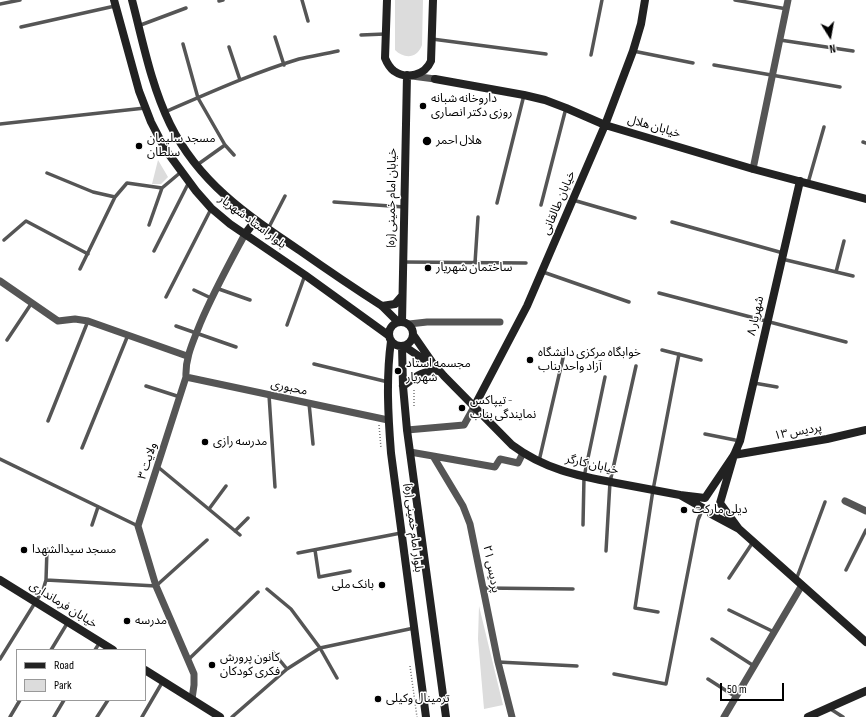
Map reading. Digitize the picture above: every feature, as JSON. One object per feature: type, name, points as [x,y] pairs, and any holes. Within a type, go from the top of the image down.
[{"type":"main road","name":"بلوار استاد شهریار","points":[[132,0],[155,87],[173,130],[196,165],[231,202],[255,221],[382,306],[403,323]]},
{"type":"main road","points":[[386,0],[385,58],[388,65],[402,75],[419,74],[429,66],[431,61],[433,0]]},
{"type":"main road","name":"خیابان طالقانی","points":[[474,406],[527,306],[605,126],[633,51],[641,24],[645,0]]},
{"type":"main road","name":"بلوار استاد شهریار","points":[[115,3],[145,108],[165,149],[189,182],[211,208],[390,338]]},
{"type":"main road","name":"خیابان امام خمینی (ره)","points":[[403,323],[402,296],[404,207],[409,75]]},
{"type":"main road","name":"خیابان هلال","points":[[435,79],[545,100],[605,126],[753,169],[866,199]]},
{"type":"main road","name":"شهریار ۸","points":[[720,503],[734,455],[740,441],[782,256],[804,182]]},
{"type":"main road","points":[[246,234],[255,221]]},
{"type":"main road","points":[[382,306],[395,304],[402,296]]},
{"type":"main road","points":[[403,323],[413,330],[414,336],[440,371],[403,346],[395,345],[390,338],[389,330],[393,325],[403,323]]},
{"type":"main road","points":[[403,346],[411,341],[414,336]]},
{"type":"main road","name":"بلوار امام خمینی (ره)","points":[[390,338],[388,359],[388,420],[426,717]]},
{"type":"main road","name":"بلوار امام خمینی (ره)","points":[[403,346],[403,386],[407,430],[446,717]]},
{"type":"main road","points":[[403,386],[420,374],[431,371],[440,371]]},
{"type":"main road","name":"خیابان کارگر","points":[[440,371],[512,445],[539,462],[561,471],[584,477],[680,495],[706,498]]},
{"type":"main road","name":"پردیس ۱۳","points":[[734,455],[826,439],[866,430]]},
{"type":"main road","name":"شهریار ۸","points":[[706,498],[734,455]]},
{"type":"main road","name":"خیابان کارگر","points":[[680,495],[703,508]]},
{"type":"main road","points":[[740,529],[706,512],[702,503],[706,498],[711,496],[719,500],[740,529],[866,642]]},
{"type":"main road","points":[[712,514],[718,511],[720,503]]},
{"type":"main road","name":"خیابان فرمانداری","points":[[1,583],[111,649]]},
{"type":"main road","points":[[146,671],[192,699],[210,714],[220,717]]},
{"type":"main road","points":[[808,717],[866,691]]},
{"type":"street","points":[[753,169],[788,0]]},
{"type":"street","points":[[429,66],[435,79]]},
{"type":"street","points":[[409,75],[435,79]]},
{"type":"street","name":"ولایت ۳","points":[[138,526],[186,377],[185,367],[187,356],[211,298],[246,234]]},
{"type":"street","points":[[0,280],[31,304],[58,321],[75,319],[88,321],[187,356]]},
{"type":"street","points":[[403,323],[500,322]]},
{"type":"street","name":"محبوری","points":[[186,377],[388,420]]},
{"type":"street","points":[[407,430],[464,425],[474,406]]},
{"type":"street","points":[[410,452],[495,467],[500,459],[518,463],[523,453]]},
{"type":"street","name":"پردیس ۲۱","points":[[433,456],[462,506],[470,524],[498,662],[512,717]]},
{"type":"street","points":[[845,501],[866,511]]},
{"type":"street","points":[[138,526],[156,586],[188,660],[194,680],[192,699]]},
{"type":"street","points":[[724,717],[774,632],[799,582]]},
{"type":"lane","points":[[0,4],[20,0]]},
{"type":"lane","points":[[302,0],[308,21]]},
{"type":"lane","points":[[591,55],[602,0]]},
{"type":"lane","points":[[735,0],[786,9]]},
{"type":"lane","points":[[21,27],[115,3]]},
{"type":"lane","points":[[138,26],[186,8]]},
{"type":"lane","points":[[361,35],[385,34]]},
{"type":"lane","points":[[275,37],[284,65]]},
{"type":"lane","points":[[432,39],[546,54]]},
{"type":"lane","points":[[780,40],[853,51]]},
{"type":"lane","points":[[184,44],[198,98],[225,145],[234,155]]},
{"type":"lane","points":[[229,48],[240,80]]},
{"type":"lane","points":[[165,112],[240,80],[299,59],[338,51]]},
{"type":"lane","points":[[633,51],[693,63]]},
{"type":"lane","points":[[714,65],[840,87]]},
{"type":"lane","points":[[497,203],[524,95]]},
{"type":"lane","points":[[0,124],[145,108]]},
{"type":"lane","points":[[541,205],[566,108]]},
{"type":"lane","points":[[804,182],[824,127]]},
{"type":"lane","points":[[196,165],[225,145]]},
{"type":"lane","points":[[149,225],[162,188],[181,172]]},
{"type":"lane","points":[[47,174],[93,192],[115,196]]},
{"type":"lane","points":[[154,251],[189,182]]},
{"type":"lane","points":[[80,269],[115,196],[127,183],[162,188]]},
{"type":"lane","points":[[268,230],[285,196]]},
{"type":"lane","points":[[573,200],[635,218]]},
{"type":"lane","points":[[334,202],[404,207]]},
{"type":"lane","points":[[166,297],[211,208]]},
{"type":"lane","points":[[475,263],[478,217]]},
{"type":"lane","points":[[4,240],[26,221],[88,254]]},
{"type":"lane","points":[[672,222],[853,276]]},
{"type":"lane","points":[[836,272],[844,241]]},
{"type":"lane","points":[[403,262],[526,264]]},
{"type":"lane","points":[[542,271],[629,302]]},
{"type":"lane","points":[[287,325],[305,275]]},
{"type":"lane","points":[[216,288],[250,300]]},
{"type":"lane","points":[[194,290],[211,298]]},
{"type":"lane","points":[[659,293],[846,342]]},
{"type":"lane","points":[[7,340],[31,304]]},
{"type":"lane","points":[[48,421],[88,321]]},
{"type":"lane","points":[[176,326],[236,348]]},
{"type":"lane","points":[[82,448],[128,335]]},
{"type":"lane","points":[[662,350],[700,360]]},
{"type":"lane","points":[[658,612],[634,608],[653,490],[679,354]]},
{"type":"lane","points":[[539,462],[563,358]]},
{"type":"lane","points":[[314,364],[388,382]]},
{"type":"lane","points":[[606,551],[610,482],[636,366]]},
{"type":"lane","points":[[583,525],[584,477],[605,377]]},
{"type":"lane","points":[[753,383],[776,387]]},
{"type":"lane","points":[[146,386],[180,397]]},
{"type":"lane","points":[[269,395],[275,487]]},
{"type":"lane","points":[[309,403],[313,444]]},
{"type":"lane","points":[[705,434],[740,441]]},
{"type":"lane","points":[[0,459],[138,526]]},
{"type":"lane","points":[[158,467],[240,535]]},
{"type":"lane","points":[[209,509],[226,486]]},
{"type":"lane","points":[[799,582],[825,502]]},
{"type":"lane","points":[[92,525],[98,507]]},
{"type":"lane","points":[[614,674],[666,684],[698,520],[703,508]]},
{"type":"lane","points":[[235,531],[248,518]]},
{"type":"lane","points":[[846,570],[866,530]]},
{"type":"lane","points":[[298,553],[402,533]]},
{"type":"lane","points":[[46,580],[156,586],[207,540]]},
{"type":"lane","points":[[729,578],[753,541]]},
{"type":"lane","points":[[0,659],[44,590],[46,580],[47,549]]},
{"type":"lane","points":[[315,550],[319,577],[350,571]]},
{"type":"lane","points":[[483,588],[572,589]]},
{"type":"lane","points":[[267,589],[291,610],[320,648],[337,678]]},
{"type":"lane","points":[[188,660],[258,592]]},
{"type":"lane","points":[[729,610],[774,632]]},
{"type":"lane","points":[[52,649],[68,622]]},
{"type":"lane","points":[[232,717],[287,669],[320,648],[414,628]]},
{"type":"lane","points":[[712,639],[754,666]]},
{"type":"lane","points":[[96,649],[100,642]]},
{"type":"lane","points":[[273,652],[287,669]]},
{"type":"lane","points":[[498,662],[577,666]]},
{"type":"lane","points":[[708,679],[736,697]]},
{"type":"lane","points":[[142,717],[163,681]]},
{"type":"lane","points":[[10,717],[19,701]]},
{"type":"lane","points":[[54,717],[63,701]]},
{"type":"lane","points":[[97,717],[107,701]]},
{"type":"lane","points":[[829,708],[843,717]]},
{"type":"green space","points":[[395,0],[423,0],[422,45],[420,50],[414,55],[402,55],[395,50]]},
{"type":"green space","points":[[158,160],[168,177],[161,184],[152,184]]},
{"type":"green space","points":[[479,606],[503,705],[484,709],[478,639]]},
{"type":"place","name":"داروخانه شبانه روزی دکتر انصاری","points":[[423,106]]},
{"type":"place","name":"هلال احمر","points":[[427,141]]},
{"type":"place","name":"مسجد سلیمان سلطان","points":[[139,146]]},
{"type":"place","name":"ساختمان شهریار","points":[[428,268]]},
{"type":"place","name":"خوابگاه مرکزی دانشگاه آزاد واحد بناب","points":[[530,360]]},
{"type":"place","name":"مجسمه استاد شهریار","points":[[398,371]]},
{"type":"place","name":"تیپاکس - نمایندگی بناب","points":[[462,408]]},
{"type":"place","name":"مدرسه رازی","points":[[205,442]]},
{"type":"place","name":"دیلی مارکت","points":[[684,510]]},
{"type":"place","name":"مسجد سیدالشهدا","points":[[24,550]]},
{"type":"place","name":"بانک ملی","points":[[382,585]]},
{"type":"place","name":"مدرسه","points":[[127,621]]},
{"type":"place","name":"کانون پرورش فکری کودکان","points":[[212,665]]},
{"type":"place","name":"ترمینال وکیلی","points":[[378,699]]}]
